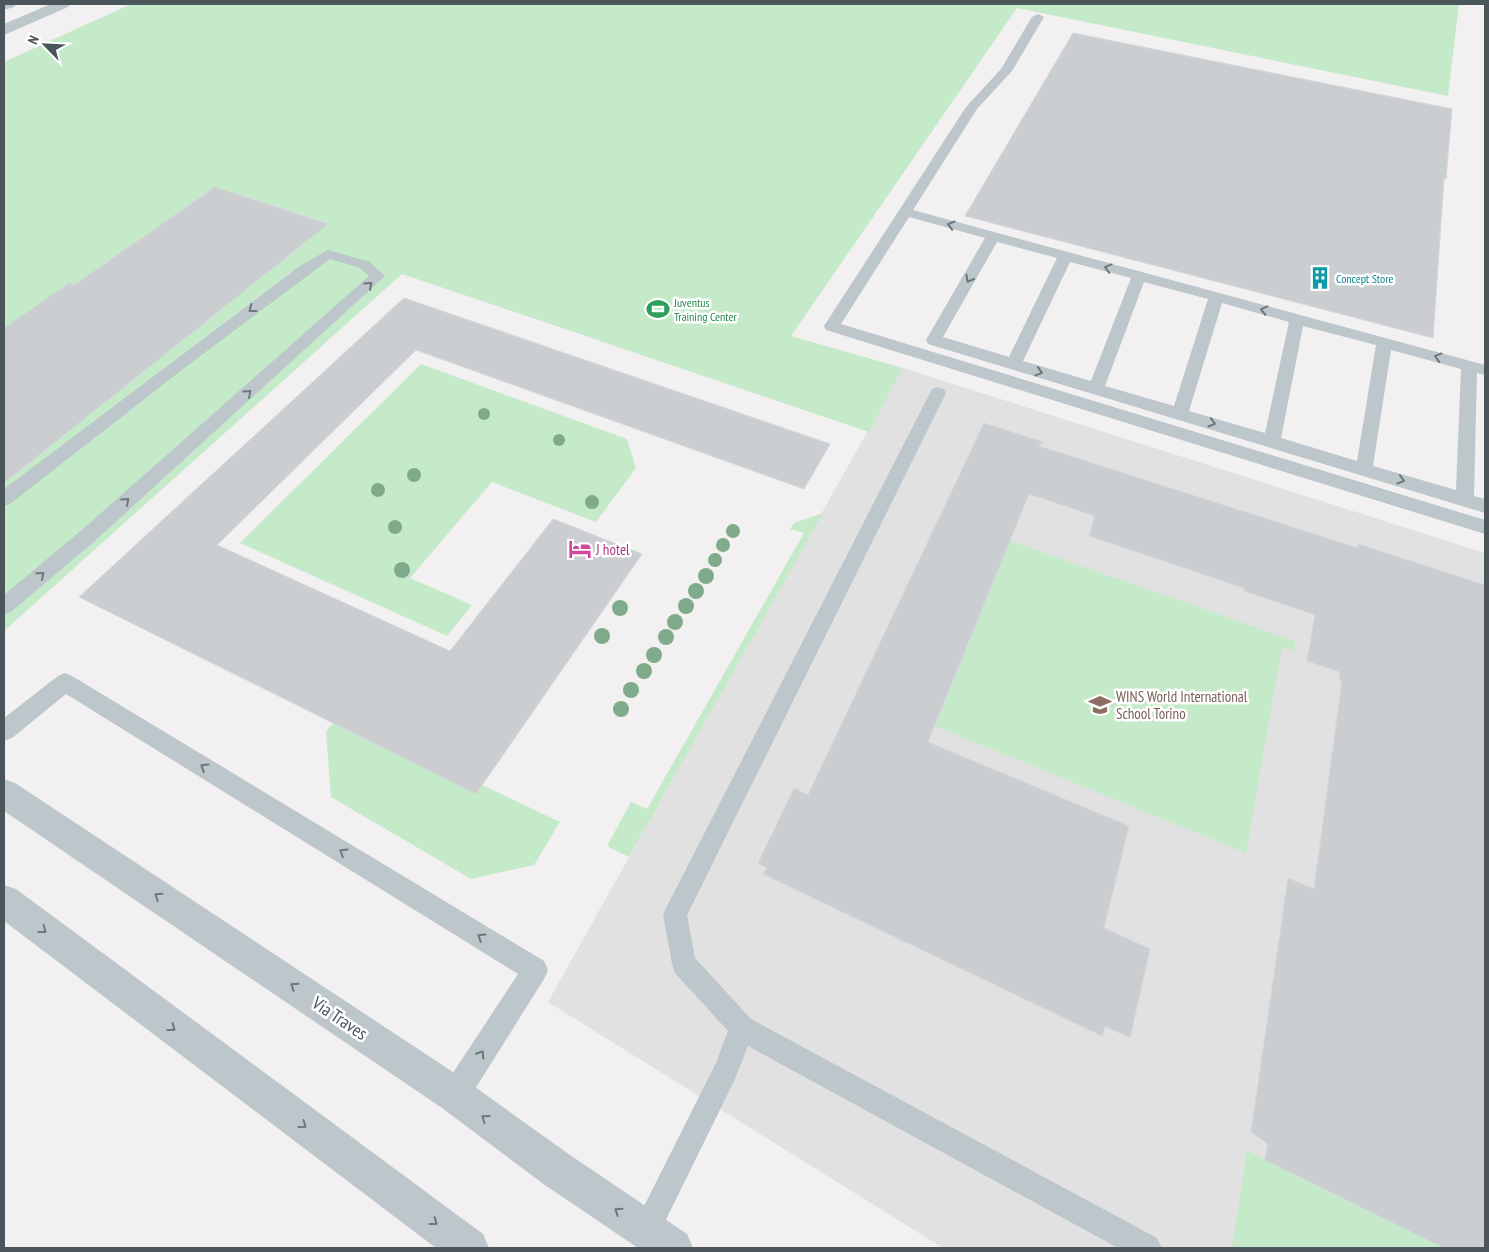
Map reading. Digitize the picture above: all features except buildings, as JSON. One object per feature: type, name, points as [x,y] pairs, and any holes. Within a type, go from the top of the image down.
[{"type":"street","points":[[4,6],[9,4]]},
{"type":"street","points":[[4,30],[63,4]]},
{"type":"street","name":"Via Traves","points":[[4,793],[455,1095],[556,1169],[659,1239]]},
{"type":"street","points":[[4,901],[469,1248]]},
{"type":"lane","points":[[1038,17],[1006,71],[972,107],[832,326],[1485,527]]},
{"type":"lane","points":[[905,212],[1477,367],[1465,499]]},
{"type":"lane","points":[[993,237],[934,340],[1485,506]]},
{"type":"lane","points":[[4,499],[305,268],[328,254],[365,265],[378,276],[90,534],[4,606]]},
{"type":"lane","points":[[1014,364],[1065,256]]},
{"type":"lane","points":[[1096,389],[1139,276]]},
{"type":"lane","points":[[1180,414],[1216,297]]},
{"type":"lane","points":[[1272,441],[1297,319]]},
{"type":"lane","points":[[1364,469],[1384,342]]},
{"type":"lane","points":[[938,393],[675,914],[684,964],[742,1028],[1147,1248]]},
{"type":"lane","points":[[4,731],[65,682],[534,970],[455,1095]]},
{"type":"lane","points":[[659,1239],[742,1028]]},
{"type":"shaded area","name":"WINS World International School Torino","points":[[903,368],[1485,553],[1485,1248],[943,1248],[548,1002]]},
{"type":"green space","points":[[131,4],[1459,4],[1448,96],[1017,8],[791,336],[903,368],[869,432],[402,274],[4,631],[4,62]]},
{"type":"green space","points":[[421,364],[627,439],[636,468],[596,522],[492,482],[410,578],[472,605],[447,636],[240,543]]},
{"type":"green space","points":[[823,513],[629,857],[607,846],[631,802],[647,809],[804,533],[790,529],[794,523]]},
{"type":"green space","points":[[1010,541],[1295,641],[1294,651],[1282,647],[1246,853],[935,726]]},
{"type":"green space","points":[[333,723],[476,794],[482,785],[560,822],[534,865],[471,879],[331,797],[326,732]]},
{"type":"green space","points":[[1247,1150],[1265,1160],[1444,1248],[1232,1248]]},
{"type":"place","name":"Concept Store","points":[[1320,278]]},
{"type":"place","name":"Juventus Training Center","points":[[658,309]]},
{"type":"place","name":"J hotel","points":[[580,549]]},
{"type":"place","name":"WINS World International School Torino","points":[[1100,705]]}]
